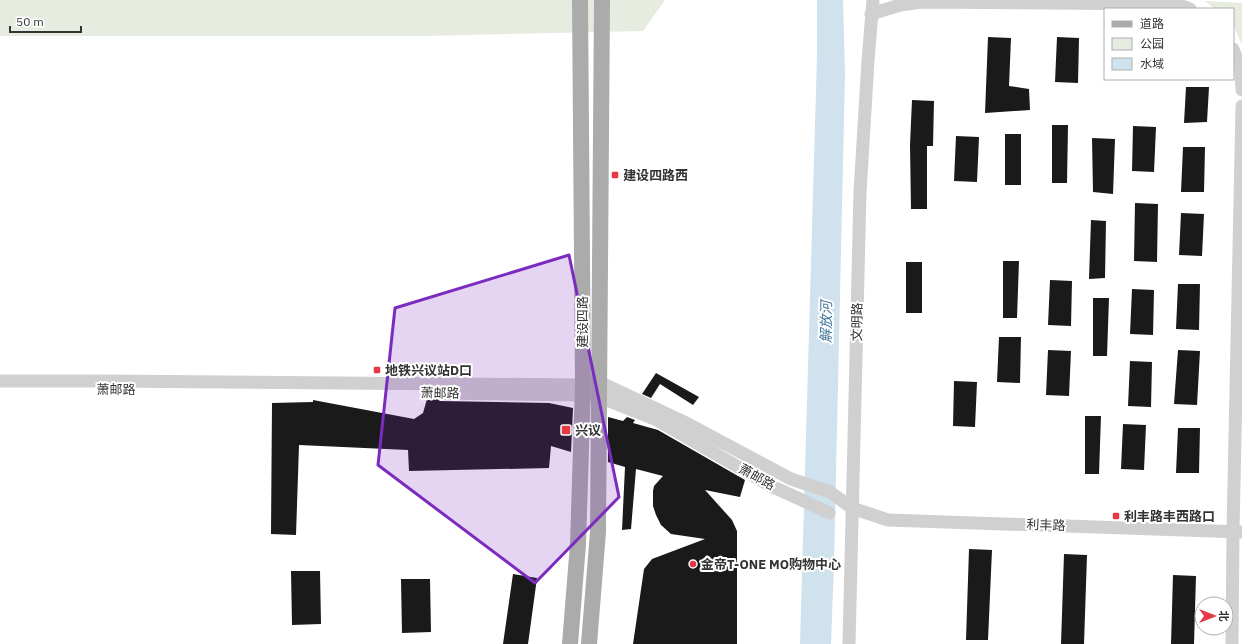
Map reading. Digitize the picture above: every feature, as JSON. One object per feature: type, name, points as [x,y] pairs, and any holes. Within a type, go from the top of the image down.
[{"type":"main road","name":"建设四路","points":[[570,644],[578,544],[583,390],[580,0]]},
{"type":"main road","name":"建设四路","points":[[589,644],[598,532],[602,0]]},
{"type":"street","name":"文明路","points":[[849,644],[860,192],[873,0]]},
{"type":"street","points":[[871,14],[900,5],[922,2],[1177,4],[1187,8]]},
{"type":"street","points":[[1234,52],[1241,70],[1242,90]]},
{"type":"street","points":[[1232,644],[1237,532],[1242,106]]},
{"type":"street","name":"萧邮路","points":[[0,381],[375,383],[583,390]]},
{"type":"street","name":"萧邮路","points":[[0,389],[583,390]]},
{"type":"street","points":[[583,390],[599,390],[688,424],[791,480],[830,492],[852,508]]},
{"type":"street","name":"萧邮路","points":[[599,390],[657,420],[771,486],[829,513],[852,508]]},
{"type":"street","name":"利丰路","points":[[852,508],[888,520],[1237,532]]},
{"type":"highlighted area","points":[[569,255],[619,497],[535,583],[378,465],[395,308]]},
{"type":"green space","points":[[0,0],[665,0],[643,31],[426,36],[0,36]]},
{"type":"green space","points":[[1205,1],[1242,3],[1242,45],[1234,26],[1234,8],[1214,8]]},
{"type":"water","name":"解放河","points":[[817,0],[843,0],[845,74],[834,563],[831,644],[800,644],[817,55]]},
{"type":"building","points":[[988,37],[1011,38],[1009,86],[1029,89],[1030,110],[985,113]]},
{"type":"building","points":[[1057,37],[1079,38],[1078,83],[1055,82]]},
{"type":"building","points":[[1186,87],[1209,87],[1207,122],[1184,123]]},
{"type":"building","points":[[912,100],[934,101],[933,146],[927,146],[927,209],[911,209],[910,145]]},
{"type":"building","points":[[1052,125],[1068,125],[1067,183],[1052,183]]},
{"type":"building","points":[[1133,126],[1156,127],[1154,172],[1132,171]]},
{"type":"building","points":[[1005,134],[1021,134],[1021,185],[1005,185]]},
{"type":"building","points":[[956,136],[979,137],[977,182],[954,181]]},
{"type":"building","points":[[1092,138],[1115,139],[1113,194],[1093,192]]},
{"type":"building","points":[[1183,147],[1205,147],[1204,192],[1181,192]]},
{"type":"building","points":[[1135,203],[1158,204],[1157,262],[1134,261]]},
{"type":"building","points":[[1181,213],[1204,214],[1202,256],[1179,255]]},
{"type":"building","points":[[1091,220],[1106,221],[1105,278],[1089,279]]},
{"type":"building","points":[[1003,261],[1019,261],[1017,318],[1003,318]]},
{"type":"building","points":[[906,262],[922,262],[922,313],[906,313]]},
{"type":"building","points":[[1050,280],[1072,281],[1071,326],[1048,325]]},
{"type":"building","points":[[1178,284],[1200,284],[1199,330],[1176,329]]},
{"type":"building","points":[[1132,289],[1154,290],[1153,335],[1130,334]]},
{"type":"building","points":[[1093,298],[1109,298],[1107,356],[1093,356]]},
{"type":"building","points":[[999,337],[1021,337],[1020,383],[997,382]]},
{"type":"building","points":[[1048,350],[1071,351],[1069,396],[1046,395]]},
{"type":"building","points":[[1178,350],[1200,351],[1197,405],[1174,404]]},
{"type":"building","points":[[1130,361],[1152,362],[1151,407],[1128,406]]},
{"type":"building","points":[[656,373],[699,397],[693,405],[660,384],[651,398],[642,394]]},
{"type":"building","points":[[954,381],[977,382],[975,427],[953,426]]},
{"type":"building","points":[[429,392],[432,392],[433,397],[440,401],[549,403],[573,408],[571,452],[551,446],[549,468],[409,471],[408,450],[299,445],[296,535],[271,534],[272,403],[313,402],[313,400],[414,419],[423,413]]},
{"type":"building","points":[[1085,416],[1101,416],[1099,474],[1085,474]]},
{"type":"building","name":"金帝T-ONE MO购物中心","points":[[608,417],[623,421],[627,417],[635,420],[633,423],[658,430],[745,480],[740,497],[705,490],[732,520],[737,531],[737,644],[633,644],[644,569],[652,559],[705,539],[671,534],[661,525],[653,506],[653,491],[654,486],[663,476],[636,469],[631,529],[622,530],[625,467],[608,462]]},
{"type":"building","points":[[1123,424],[1146,425],[1144,470],[1121,469]]},
{"type":"building","points":[[1178,428],[1200,428],[1199,473],[1176,473]]},
{"type":"building","points":[[969,549],[992,550],[988,640],[966,640]]},
{"type":"building","points":[[1064,554],[1087,555],[1084,644],[1061,644]]},
{"type":"building","points":[[291,571],[320,571],[321,624],[292,625]]},
{"type":"building","points":[[513,574],[537,578],[528,644],[503,644]]},
{"type":"building","points":[[1173,575],[1196,576],[1195,596],[1194,596],[1194,644],[1171,644]]},
{"type":"building","points":[[401,579],[430,579],[431,632],[402,633]]},
{"type":"place","name":"建设四路西","points":[[615,175]]},
{"type":"place","name":"地铁兴议站D口","points":[[377,370]]},
{"type":"place","name":"兴议","points":[[566,430]]},
{"type":"place","name":"利丰路丰西路口","points":[[1116,516]]},
{"type":"place","name":"金帝T-ONE MO购物中心","points":[[693,564]]}]
